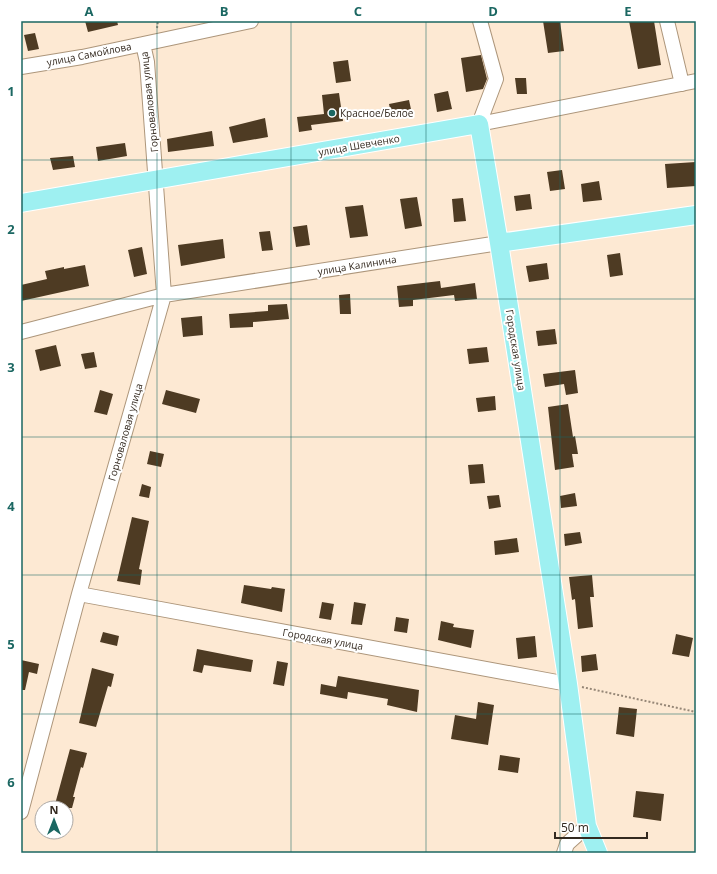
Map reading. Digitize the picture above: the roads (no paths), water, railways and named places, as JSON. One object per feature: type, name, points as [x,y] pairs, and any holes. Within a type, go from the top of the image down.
[{"type":"main road","name":"улица Шевченко","points":[[21,203],[156,181],[479,124]]},
{"type":"main road","name":"Городская улица","points":[[479,124],[500,244],[568,684],[587,826],[598,853]]},
{"type":"main road","name":"улица Калинина","points":[[500,244],[696,215]]},
{"type":"street","name":"улица Самойлова","points":[[21,67],[143,44],[251,21]]},
{"type":"street","points":[[479,124],[496,79],[480,21]]},
{"type":"street","points":[[667,21],[682,84]]},
{"type":"street","name":"Горноваловая улица","points":[[21,812],[79,594],[164,295],[147,62],[143,44]]},
{"type":"street","name":"улица Шевченко","points":[[479,124],[696,81]]},
{"type":"street","name":"улица Калинина","points":[[21,332],[164,295],[500,244]]},
{"type":"street","name":"Городская улица","points":[[79,594],[568,684]]},
{"type":"street","points":[[564,853],[567,844],[587,826]]},
{"type":"place","name":"Красное/Белое","points":[[332,113]]}]
